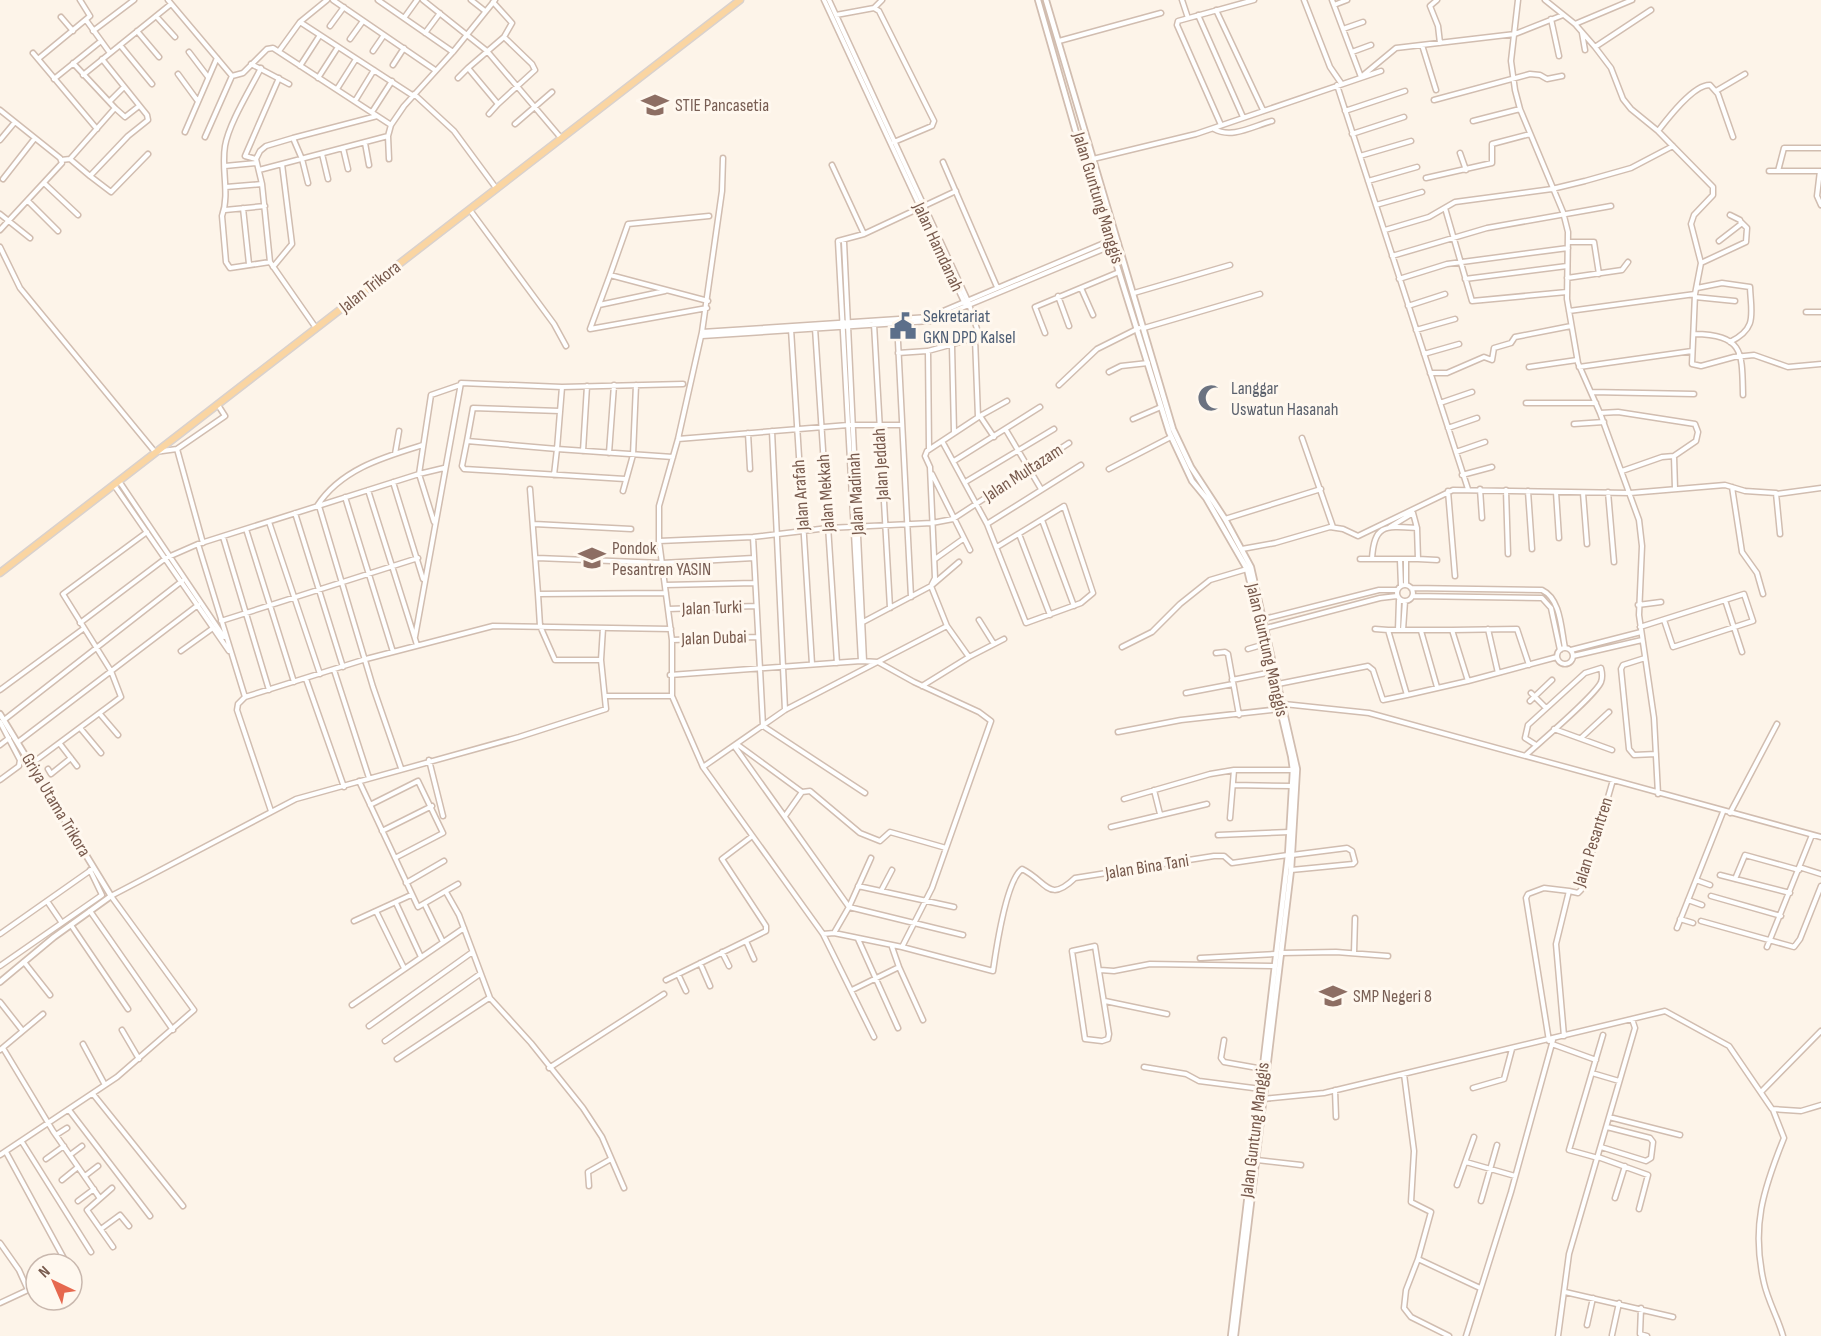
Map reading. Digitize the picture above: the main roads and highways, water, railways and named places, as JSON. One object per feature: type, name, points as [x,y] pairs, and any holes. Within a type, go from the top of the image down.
[{"type":"main road","name":"Jalan Trikora","points":[[0,573],[740,0]]},
{"type":"place","name":"STIE Pancasetia","points":[[655,105]]},
{"type":"place","name":"Sekretariat GKN DPD Kalsel","points":[[903,326]]},
{"type":"place","name":"Langgar Uswatun Hasanah","points":[[1211,398]]},
{"type":"place","name":"Pondok Pesantren YASIN","points":[[592,558]]},
{"type":"place","name":"SMP Negeri 8","points":[[1333,996]]}]
